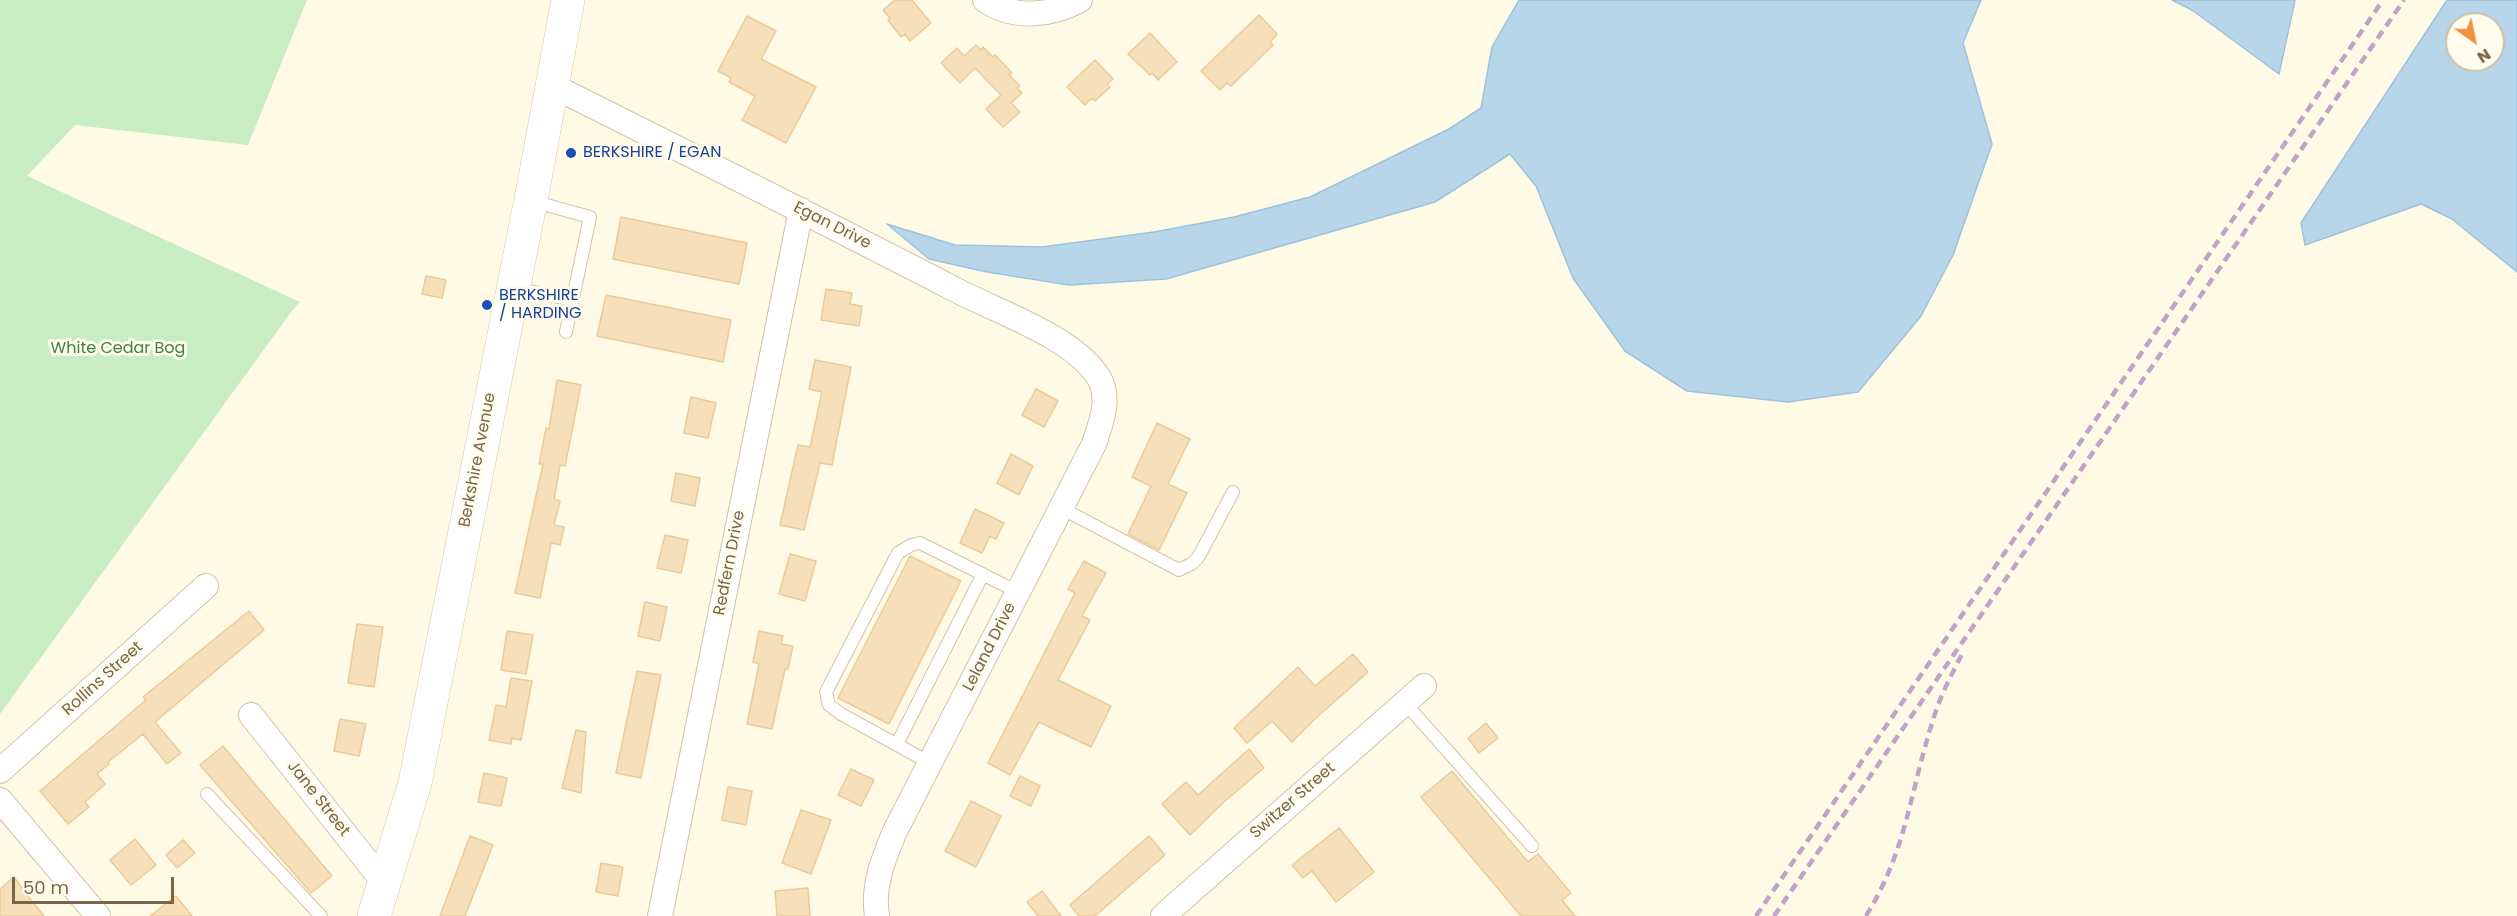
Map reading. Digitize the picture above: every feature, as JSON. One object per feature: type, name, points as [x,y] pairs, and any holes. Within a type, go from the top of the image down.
[{"type":"main road","name":"Berkshire Avenue","points":[[374,916],[415,783],[512,287],[531,201],[568,0]]},
{"type":"street","points":[[985,0],[994,6],[1035,15],[1057,11],[1080,0]]},
{"type":"street","name":"Egan Drive","points":[[553,86],[801,210],[960,293],[1039,330],[1083,357],[1100,380]]},
{"type":"street","name":"Redfern Drive","points":[[660,916],[801,210]]},
{"type":"street","name":"Leland Drive","points":[[877,916],[874,902],[880,868],[895,831],[1094,444],[1106,405],[1100,380]]},
{"type":"street","name":"Rollins Street","points":[[0,771],[206,586]]},
{"type":"street","name":"Switzer Street","points":[[1163,916],[1424,686]]},
{"type":"street","name":"Jane Street","points":[[251,714],[385,884]]},
{"type":"street","points":[[0,800],[98,916]]},
{"type":"lane","points":[[531,201],[590,217],[566,332]]},
{"type":"lane","points":[[512,287],[572,300]]},
{"type":"lane","points":[[1061,508],[1179,570],[1193,563],[1199,556],[1233,492]]},
{"type":"lane","points":[[930,763],[829,705],[826,692],[898,553],[911,544],[920,543],[1018,592]]},
{"type":"lane","points":[[897,744],[982,574]]},
{"type":"lane","points":[[1405,703],[1532,846]]},
{"type":"lane","points":[[207,794],[321,916]]},
{"type":"green space","name":"White Cedar Bog","points":[[0,0],[307,0],[248,145],[75,125],[27,176],[300,302],[0,714]]},
{"type":"water","points":[[1519,0],[1981,0],[1963,43],[1992,144],[1953,255],[1921,316],[1858,392],[1788,402],[1687,391],[1625,351],[1573,278],[1536,186],[1510,154],[1435,202],[1166,279],[1069,285],[987,272],[929,259],[887,224],[955,245],[1042,247],[1154,232],[1234,217],[1310,197],[1449,129],[1481,108],[1492,47]]},
{"type":"water","points":[[2172,0],[2295,0],[2279,74],[2192,10]]},
{"type":"water","points":[[2447,0],[2517,0],[2517,272],[2452,219],[2421,204],[2305,245],[2301,223]]},
{"type":"building","points":[[895,0],[912,0],[931,23],[910,41],[905,34],[901,37],[883,10]]},
{"type":"building","points":[[1259,15],[1277,34],[1270,42],[1273,45],[1231,86],[1227,83],[1220,90],[1201,71]]},
{"type":"building","points":[[747,16],[776,31],[761,59],[816,87],[786,143],[742,120],[755,96],[729,82],[731,78],[718,71]]},
{"type":"building","points":[[1150,33],[1177,62],[1158,80],[1128,54]]},
{"type":"building","points":[[976,45],[981,50],[983,47],[993,57],[995,55],[1012,73],[1009,75],[1020,86],[1017,88],[1022,93],[1011,103],[1020,112],[1003,127],[986,109],[1001,95],[975,68],[960,83],[941,63],[957,48],[964,56]]},
{"type":"building","points":[[1095,60],[1113,79],[1107,84],[1110,87],[1095,101],[1092,98],[1085,105],[1067,87]]},
{"type":"building","points":[[621,217],[747,243],[739,284],[613,259]]},
{"type":"building","points":[[426,276],[446,280],[442,298],[422,294]]},
{"type":"building","points":[[826,289],[852,293],[850,304],[862,306],[859,326],[821,320]]},
{"type":"building","points":[[606,295],[731,320],[723,362],[597,336]]},
{"type":"building","points":[[815,360],[851,367],[832,465],[820,463],[804,530],[780,525],[798,445],[810,447],[822,392],[809,389]]},
{"type":"building","points":[[557,380],[581,385],[565,466],[560,465],[554,499],[560,501],[554,525],[564,527],[560,545],[551,543],[540,598],[515,593],[543,464],[539,464],[546,428],[549,429]]},
{"type":"building","points":[[1036,389],[1058,401],[1044,427],[1022,415]]},
{"type":"building","points":[[691,397],[716,403],[708,438],[684,433]]},
{"type":"building","points":[[1157,423],[1190,439],[1168,484],[1187,493],[1159,550],[1128,534],[1151,486],[1132,477]]},
{"type":"building","points":[[1011,454],[1033,466],[1019,495],[997,483]]},
{"type":"building","points":[[676,473],[700,478],[695,506],[671,501]]},
{"type":"building","points":[[975,509],[1004,523],[996,539],[990,536],[982,553],[960,543]]},
{"type":"building","points":[[665,535],[688,540],[681,573],[657,568]]},
{"type":"building","points":[[790,554],[816,561],[805,601],[779,594]]},
{"type":"building","points":[[910,556],[961,581],[889,724],[838,698]]},
{"type":"building","points":[[1084,561],[1106,573],[1082,616],[1090,620],[1058,680],[1111,706],[1091,747],[1039,722],[1010,775],[988,763],[1075,593],[1068,589]]},
{"type":"building","points":[[645,602],[667,607],[660,641],[638,636]]},
{"type":"building","points":[[249,611],[264,630],[155,722],[181,753],[167,764],[143,734],[108,762],[109,764],[97,774],[105,784],[85,802],[89,807],[68,824],[40,791],[146,700],[143,697]]},
{"type":"building","points":[[357,624],[383,627],[374,687],[348,683]]},
{"type":"building","points":[[507,631],[533,635],[526,674],[501,670]]},
{"type":"building","points":[[759,631],[783,636],[781,644],[793,646],[788,669],[785,669],[772,729],[747,724],[759,664],[753,662]]},
{"type":"building","points":[[1353,654],[1368,672],[1292,742],[1272,721],[1247,743],[1234,728],[1298,667],[1315,686]]},
{"type":"building","points":[[637,671],[661,675],[641,778],[616,773]]},
{"type":"building","points":[[511,678],[532,681],[521,740],[512,738],[511,744],[489,740],[496,705],[506,707]]},
{"type":"building","points":[[340,719],[366,724],[359,756],[334,751]]},
{"type":"building","points":[[1486,723],[1498,738],[1479,753],[1468,738]]},
{"type":"building","points":[[576,730],[586,732],[581,793],[562,788]]},
{"type":"building","points":[[223,746],[332,876],[311,893],[200,765]]},
{"type":"building","points":[[1249,749],[1264,768],[1190,835],[1162,804],[1186,782],[1198,795]]},
{"type":"building","points":[[851,769],[874,780],[861,806],[838,795]]},
{"type":"building","points":[[1452,771],[1528,862],[1538,854],[1571,893],[1562,900],[1575,916],[1521,916],[1421,797]]},
{"type":"building","points":[[484,773],[507,778],[501,806],[478,802]]},
{"type":"building","points":[[1020,776],[1040,786],[1031,806],[1010,796]]},
{"type":"building","points":[[728,787],[752,791],[746,825],[722,820]]},
{"type":"building","points":[[971,801],[1001,816],[976,867],[945,851]]},
{"type":"building","points":[[801,810],[831,820],[811,874],[782,863]]},
{"type":"building","points":[[1339,828],[1374,872],[1336,902],[1312,871],[1303,878],[1292,865]]},
{"type":"building","points":[[470,836],[493,845],[465,916],[440,916]]},
{"type":"building","points":[[1149,836],[1165,855],[1095,916],[1079,916],[1070,905]]},
{"type":"building","points":[[135,839],[156,865],[131,885],[110,860]]},
{"type":"building","points":[[183,840],[195,853],[177,868],[166,855]]},
{"type":"building","points":[[601,863],[623,867],[618,896],[596,892]]},
{"type":"building","points":[[14,877],[44,916],[0,916],[0,889]]},
{"type":"building","points":[[808,888],[810,916],[777,916],[775,891]]},
{"type":"building","points":[[1042,891],[1061,916],[1038,916],[1027,902]]},
{"type":"building","points":[[176,896],[192,916],[150,916]]},
{"type":"railway","points":[[1756,916],[2383,0]]},
{"type":"railway","points":[[1774,916],[2404,0]]},
{"type":"railway","points":[[1866,916],[1891,868],[1936,711],[1963,652]]},
{"type":"place","name":"BERKSHIRE / EGAN","points":[[571,153]]},
{"type":"place","name":"BERKSHIRE / HARDING","points":[[487,305]]}]
